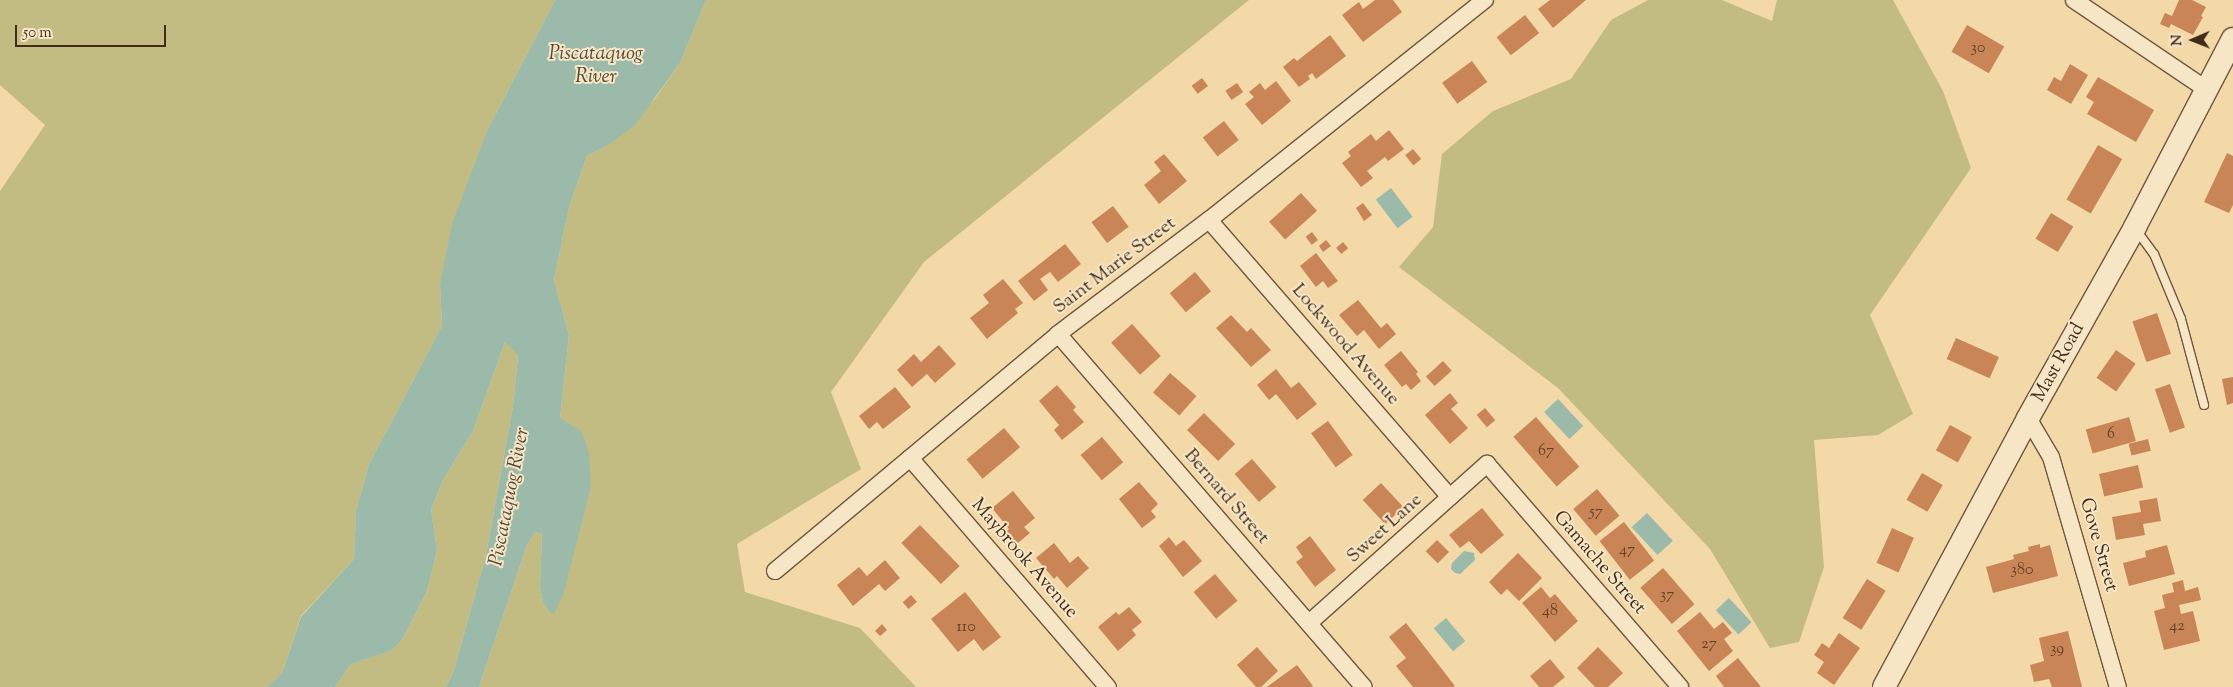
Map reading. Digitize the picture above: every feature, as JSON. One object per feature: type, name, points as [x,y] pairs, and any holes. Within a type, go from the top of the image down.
[{"type":"main road","name":"Mast Road","points":[[1884,687],[2028,418],[2135,227],[2233,39]]},
{"type":"street","name":"Saint Marie Street","points":[[775,571],[1058,334],[1209,220],[1485,0]]},
{"type":"street","points":[[2074,0],[2206,89]]},
{"type":"street","name":"Lockwood Avenue","points":[[1209,220],[1450,497]]},
{"type":"street","name":"Bernard Street","points":[[1058,334],[1364,687]]},
{"type":"street","name":"Gove Street","points":[[2028,418],[2051,457],[2118,687]]},
{"type":"street","name":"Maybrook Avenue","points":[[910,458],[1108,687]]},
{"type":"street","name":"Sweet Lane","points":[[1309,623],[1487,464]]},
{"type":"street","name":"Gamache Street","points":[[1487,464],[1680,687]]},
{"type":"lane","points":[[2135,227],[2154,254],[2181,319],[2204,405]]},
{"type":"shaded area","points":[[0,0],[555,0],[487,131],[440,285],[442,326],[369,464],[356,511],[354,559],[301,616],[282,673],[267,687],[0,687],[0,191],[45,125],[0,85]]},
{"type":"shaded area","points":[[706,0],[1249,0],[924,262],[831,392],[861,469],[737,544],[745,592],[860,628],[916,687],[479,687],[527,545],[535,532],[542,534],[540,586],[543,603],[548,610],[560,418],[569,335],[554,280],[569,207],[587,156],[608,145],[654,100],[680,63]]},
{"type":"shaded area","points":[[1648,0],[1722,0],[1772,21],[1777,0],[1893,0],[1943,91],[1971,168],[1870,315],[1913,414],[1878,435],[1814,440],[1824,567],[1799,642],[1770,648],[1710,549],[1558,388],[1399,267],[1433,227],[1442,154],[1493,111],[1571,79],[1611,20]]},
{"type":"shaded area","points":[[505,342],[518,354],[513,406],[486,555],[454,670],[446,687],[335,687],[351,664],[391,651],[402,640],[427,591],[437,550],[431,510],[442,482],[473,431]]},
{"type":"water","name":"Piscataquog River","points":[[555,0],[706,0],[680,63],[635,125],[608,145],[587,156],[569,207],[554,280],[569,335],[560,418],[581,431],[589,452],[591,486],[564,592],[554,614],[543,603],[540,586],[542,534],[535,532],[527,545],[479,687],[446,687],[454,670],[486,555],[513,406],[518,355],[505,342],[473,431],[442,482],[431,510],[437,550],[427,591],[402,640],[391,651],[351,664],[335,687],[267,687],[282,673],[301,617],[354,559],[356,511],[369,464],[442,326],[440,285],[452,224],[487,131]]},
{"type":"water","points":[[1391,188],[1413,217],[1397,228],[1376,199]]},
{"type":"water","points":[[1558,399],[1583,426],[1569,439],[1544,412]]},
{"type":"water","points":[[1647,513],[1673,541],[1658,555],[1632,527]]},
{"type":"water","points":[[1464,551],[1474,553],[1475,560],[1460,574],[1455,573],[1451,569],[1452,563]]},
{"type":"water","points":[[1729,598],[1752,622],[1738,634],[1716,610]]},
{"type":"water","points":[[1446,618],[1465,641],[1453,651],[1434,628]]},
{"type":"building","points":[[1375,0],[1393,0],[1402,12],[1363,42],[1342,15],[1359,2],[1363,9]]},
{"type":"building","points":[[1550,0],[1586,0],[1553,28],[1538,9]]},
{"type":"building","points":[[2179,0],[2192,0],[2206,7],[2193,35],[2171,24],[2169,28],[2160,24],[2165,13],[2172,16]]},
{"type":"building","points":[[1525,15],[1539,33],[1511,55],[1497,37]]},
{"type":"building","points":[[1967,25],[2004,46],[1989,73],[1952,52]]},
{"type":"building","points":[[1330,35],[1346,56],[1316,79],[1312,73],[1308,76],[1310,79],[1299,87],[1283,67],[1294,58],[1297,61]]},
{"type":"building","points":[[1472,61],[1487,82],[1457,104],[1442,83]]},
{"type":"building","points":[[2070,64],[2088,75],[2071,104],[2047,90],[2054,77],[2061,81]]},
{"type":"building","points":[[2098,77],[2154,110],[2136,142],[2087,114],[2094,102],[2086,97]]},
{"type":"building","points":[[1202,78],[1208,86],[1198,94],[1192,86]]},
{"type":"building","points":[[1276,81],[1291,101],[1262,125],[1245,104],[1254,97],[1249,92],[1260,83],[1265,90]]},
{"type":"building","points":[[1237,83],[1243,92],[1232,100],[1225,91]]},
{"type":"building","points":[[1224,121],[1239,140],[1217,157],[1203,138]]},
{"type":"building","points":[[1389,130],[1404,149],[1388,161],[1385,157],[1367,171],[1373,178],[1361,187],[1342,163],[1351,156],[1348,152],[1371,134],[1376,141]]},
{"type":"building","points":[[2098,145],[2122,159],[2091,214],[2066,200]]},
{"type":"building","points":[[1413,149],[1421,159],[1413,165],[1405,155]]},
{"type":"building","points":[[2227,153],[2233,156],[2233,205],[2229,213],[2204,202]]},
{"type":"building","points":[[1164,154],[1187,181],[1159,204],[1144,185],[1161,171],[1154,162]]},
{"type":"building","points":[[1301,193],[1317,211],[1285,240],[1269,222]]},
{"type":"building","points":[[1363,203],[1372,215],[1364,221],[1356,208]]},
{"type":"building","points":[[1113,206],[1129,227],[1107,243],[1091,222]]},
{"type":"building","points":[[2051,213],[2073,226],[2058,252],[2036,239]]},
{"type":"building","points":[[1312,232],[1318,240],[1312,245],[1306,237]]},
{"type":"building","points":[[1326,240],[1331,246],[1323,252],[1319,246]]},
{"type":"building","points":[[1343,242],[1348,248],[1341,254],[1336,248]]},
{"type":"building","points":[[1065,244],[1081,264],[1058,282],[1050,272],[1040,279],[1048,290],[1034,301],[1018,281]]},
{"type":"building","points":[[1316,253],[1338,281],[1328,288],[1323,281],[1316,287],[1300,266]]},
{"type":"building","points":[[1195,272],[1211,291],[1186,312],[1170,293]]},
{"type":"building","points":[[1003,279],[1023,303],[1015,309],[1018,313],[987,339],[970,318],[989,303],[983,295]]},
{"type":"building","points":[[1358,300],[1381,328],[1387,323],[1396,334],[1379,349],[1364,330],[1357,336],[1339,315]]},
{"type":"building","points":[[2157,313],[2171,354],[2146,362],[2132,321]]},
{"type":"building","points":[[1231,315],[1247,332],[1251,328],[1271,350],[1251,367],[1216,328]]},
{"type":"building","points":[[1132,324],[1161,356],[1140,375],[1111,343]]},
{"type":"building","points":[[1956,338],[1999,357],[1990,378],[1947,359]]},
{"type":"building","points":[[939,345],[956,364],[935,383],[927,374],[912,387],[897,370],[914,354],[921,362]]},
{"type":"building","points":[[2116,350],[2136,364],[2116,392],[2096,378]]},
{"type":"building","points":[[1401,351],[1418,372],[1416,374],[1421,381],[1411,390],[1406,384],[1402,387],[1384,365]]},
{"type":"building","points":[[1443,361],[1452,371],[1435,386],[1426,376]]},
{"type":"building","points":[[1276,369],[1291,388],[1299,382],[1317,404],[1297,420],[1276,394],[1269,400],[1257,385]]},
{"type":"building","points":[[1170,373],[1196,396],[1179,416],[1153,393]]},
{"type":"building","points":[[2233,377],[2233,403],[2227,405],[2222,379]]},
{"type":"building","points":[[2170,384],[2185,427],[2170,433],[2155,389]]},
{"type":"building","points":[[1057,385],[1076,407],[1073,410],[1084,422],[1062,440],[1054,430],[1059,425],[1039,401]]},
{"type":"building","points":[[895,387],[911,407],[883,429],[877,422],[869,429],[859,416]]},
{"type":"building","points":[[1450,393],[1458,403],[1451,409],[1468,428],[1450,444],[1425,415]]},
{"type":"building","points":[[1485,408],[1495,420],[1487,427],[1477,415]]},
{"type":"building","points":[[1204,413],[1235,444],[1218,461],[1187,430]]},
{"type":"building","points":[[1536,417],[1579,467],[1557,486],[1513,437]]},
{"type":"building","points":[[2129,417],[2136,441],[2093,453],[2086,429]]},
{"type":"building","points":[[1328,421],[1353,455],[1336,467],[1311,433]]},
{"type":"building","points":[[1950,425],[1972,437],[1958,462],[1936,450]]},
{"type":"building","points":[[1004,428],[1020,447],[983,479],[966,459]]},
{"type":"building","points":[[1102,437],[1123,462],[1102,480],[1081,455]]},
{"type":"building","points":[[2148,439],[2151,451],[2131,455],[2129,444]]},
{"type":"building","points":[[1252,459],[1276,487],[1259,502],[1235,474]]},
{"type":"building","points":[[2138,465],[2143,487],[2104,496],[2099,474]]},
{"type":"building","points":[[1922,473],[1943,485],[1927,512],[1906,500]]},
{"type":"building","points":[[1139,482],[1158,504],[1151,511],[1156,517],[1142,528],[1119,499]]},
{"type":"building","points":[[1381,483],[1404,507],[1385,524],[1363,500]]},
{"type":"building","points":[[1597,489],[1619,516],[1596,536],[1573,509]]},
{"type":"building","points":[[1013,491],[1035,518],[1024,527],[1030,533],[1014,546],[1004,534],[1009,529],[992,508]]},
{"type":"building","points":[[2157,498],[2161,521],[2143,524],[2145,535],[2116,540],[2112,517],[2141,512],[2139,501]]},
{"type":"building","points":[[1482,508],[1504,535],[1481,554],[1469,541],[1460,548],[1449,535]]},
{"type":"building","points":[[1624,522],[1654,561],[1630,580],[1600,541]]},
{"type":"building","points":[[920,525],[960,566],[941,584],[901,543]]},
{"type":"building","points":[[1892,528],[1914,538],[1898,572],[1877,563]]},
{"type":"building","points":[[1310,536],[1336,570],[1315,587],[1296,562],[1303,557],[1296,547]]},
{"type":"building","points":[[1169,537],[1176,546],[1184,540],[1202,561],[1183,577],[1159,546]]},
{"type":"building","points":[[1437,540],[1449,552],[1438,563],[1426,551]]},
{"type":"building","points":[[1054,543],[1070,563],[1078,556],[1089,568],[1067,588],[1057,576],[1054,579],[1036,558]]},
{"type":"building","points":[[2040,544],[2040,548],[2050,545],[2058,576],[1993,593],[1986,567],[2014,559],[2013,555],[2029,551],[2028,547]]},
{"type":"building","points":[[2167,545],[2175,574],[2129,586],[2123,563],[2146,557],[2145,551]]},
{"type":"building","points":[[1518,553],[1542,578],[1519,601],[1507,589],[1501,595],[1489,582]]},
{"type":"building","points":[[885,560],[900,578],[885,591],[879,584],[853,606],[837,585],[859,567],[867,576]]},
{"type":"building","points":[[1663,568],[1694,604],[1672,624],[1640,588]]},
{"type":"building","points":[[1215,574],[1237,601],[1216,619],[1194,592]]},
{"type":"building","points":[[1867,579],[1886,591],[1861,630],[1843,618]]},
{"type":"building","points":[[2183,580],[2185,591],[2198,587],[2201,600],[2179,605],[2181,614],[2193,611],[2200,641],[2164,650],[2154,611],[2165,608],[2162,595],[2174,592],[2172,583]]},
{"type":"building","points":[[1541,587],[1550,598],[1555,594],[1578,621],[1555,642],[1522,603]]},
{"type":"building","points":[[965,592],[1001,637],[983,651],[974,639],[958,652],[931,619]]},
{"type":"building","points":[[911,595],[917,602],[909,609],[903,602]]},
{"type":"building","points":[[1129,607],[1142,622],[1132,630],[1136,635],[1118,651],[1098,627],[1116,612],[1119,615]]},
{"type":"building","points":[[1700,612],[1714,629],[1723,622],[1732,633],[1724,639],[1733,651],[1709,671],[1677,631]]},
{"type":"building","points":[[1406,623],[1455,686],[1413,687],[1396,666],[1406,658],[1389,637]]},
{"type":"building","points":[[882,624],[887,630],[880,636],[875,631]]},
{"type":"building","points":[[2068,631],[2082,687],[2052,687],[2049,679],[2034,682],[2030,665],[2044,661],[2039,638]]},
{"type":"building","points":[[1839,633],[1860,648],[1834,685],[1817,673],[1824,662],[1814,655],[1822,643],[1829,648]]},
{"type":"building","points":[[1257,647],[1278,671],[1261,687],[1256,687],[1237,665]]},
{"type":"building","points":[[1598,647],[1623,673],[1608,687],[1595,687],[1577,668]]},
{"type":"building","points":[[1738,658],[1761,687],[1724,687],[1716,676]]},
{"type":"building","points":[[1550,659],[1565,677],[1553,687],[1539,687],[1530,676]]},
{"type":"building","points":[[1297,665],[1313,686],[1267,687]]}]
